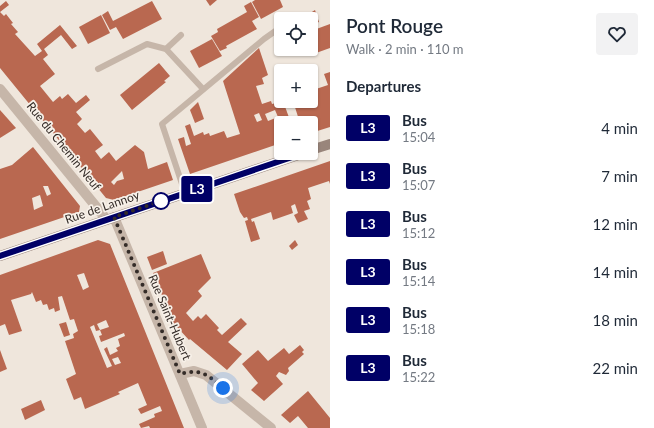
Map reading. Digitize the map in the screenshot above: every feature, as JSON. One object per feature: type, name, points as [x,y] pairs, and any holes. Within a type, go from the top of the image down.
[{"type":"main road","points":[[318,148],[330,144]]},
{"type":"main road","name":"Rue de Lannoy","points":[[0,256],[283,160]]},
{"type":"street","name":"Rue du Chemin Neuf","points":[[0,89],[110,219]]},
{"type":"street","name":"Rue Saint-Hubert","points":[[110,219],[180,374],[202,428]]},
{"type":"street","points":[[180,374],[194,371],[206,375],[271,428]]},
{"type":"lane","points":[[184,193],[162,124],[274,33]]},
{"type":"lane","points":[[166,49],[181,35]]},
{"type":"lane","points":[[98,69],[148,44],[166,49],[203,90]]},
{"type":"building","points":[[206,0],[217,0],[210,6]]},
{"type":"building","points":[[255,0],[280,0],[283,7],[261,19],[252,2]]},
{"type":"building","points":[[6,1],[9,5],[0,12],[0,6]]},
{"type":"building","points":[[152,1],[162,19],[123,39],[116,27],[110,30],[102,15],[108,11],[113,21]]},
{"type":"building","points":[[251,2],[259,17],[252,21],[257,29],[226,46],[227,48],[220,51],[211,36],[218,32],[217,29],[247,12],[244,6]]},
{"type":"building","points":[[0,12],[4,16],[6,14],[13,23],[11,24],[18,32],[15,34],[35,56],[42,51],[37,44],[60,25],[77,46],[72,49],[61,35],[44,49],[48,55],[43,59],[55,74],[40,86],[53,102],[60,96],[62,99],[68,94],[76,103],[86,95],[90,100],[76,112],[82,119],[77,124],[85,133],[90,129],[103,145],[95,151],[101,159],[109,152],[116,161],[135,145],[144,152],[148,169],[167,162],[173,180],[114,200],[106,198],[0,68]],"holes":[[[122,171],[124,179],[117,181],[114,185],[111,182]]]},
{"type":"building","points":[[101,15],[110,33],[88,44],[79,27]]},
{"type":"building","points":[[330,24],[330,48],[318,52],[318,28]]},
{"type":"building","points":[[212,39],[222,56],[199,68],[190,51]]},
{"type":"building","points":[[259,48],[268,75],[262,78],[264,84],[256,86],[262,104],[271,101],[272,104],[274,103],[274,108],[286,108],[288,116],[278,116],[275,110],[265,114],[268,121],[274,119],[274,145],[190,174],[178,139],[184,137],[186,146],[191,144],[185,126],[190,124],[194,136],[203,132],[204,135],[209,133],[210,136],[224,131],[227,138],[240,134],[223,81]],"holes":[[[259,113],[262,120],[257,122],[254,115]]]},
{"type":"building","points":[[159,63],[170,76],[164,81],[166,82],[132,110],[120,95]]},
{"type":"building","points":[[330,72],[330,127],[318,131],[318,116],[298,116],[295,108],[318,108],[318,88],[328,85],[324,74]]},
{"type":"building","points":[[198,102],[204,119],[195,123],[190,110]]},
{"type":"building","points":[[0,110],[16,128],[0,138]]},
{"type":"building","points":[[33,147],[80,206],[79,212],[0,239],[0,169],[12,165]],"holes":[[[43,186],[48,186],[51,194],[47,196]],[[40,195],[43,206],[34,210],[32,198]]]},
{"type":"building","points":[[330,161],[330,184],[329,181],[308,188],[311,199],[307,201],[310,209],[304,211],[308,219],[298,223],[294,215],[298,213],[295,204],[291,206],[293,213],[273,220],[271,212],[251,219],[252,222],[254,221],[260,239],[251,242],[245,221],[248,220],[247,217],[244,218],[240,212],[234,194]]},
{"type":"building","points":[[98,240],[110,244],[184,428],[150,428],[149,426],[141,428],[139,424],[155,417],[154,414],[162,411],[160,406],[141,414],[138,409],[147,405],[138,383],[118,392],[120,394],[85,409],[81,397],[74,400],[66,379],[76,374],[65,341],[74,338],[73,334],[78,331],[74,319],[70,320],[62,296],[58,297],[60,310],[55,312],[54,308],[49,310],[47,304],[43,305],[41,300],[36,302],[32,292],[31,294],[11,300],[22,331],[9,335],[5,324],[0,326],[0,275]],"holes":[[[84,273],[89,287],[83,290],[77,275]],[[106,320],[109,327],[100,330],[97,324]],[[94,325],[96,331],[100,330],[102,335],[99,336],[101,342],[124,333],[125,336],[118,339],[120,346],[116,348],[118,351],[110,355],[107,347],[104,349],[112,366],[107,368],[90,327]],[[118,357],[121,363],[115,365],[112,359]]]},
{"type":"building","points":[[295,240],[298,245],[292,250],[289,246]]},
{"type":"building","points":[[163,251],[167,264],[152,270],[147,257]]},
{"type":"building","points":[[201,254],[211,278],[198,291],[202,296],[186,313],[193,321],[198,316],[201,319],[206,314],[219,328],[217,330],[222,335],[241,318],[247,324],[228,342],[242,354],[227,370],[190,339],[189,340],[167,316],[169,313],[153,273]]},
{"type":"building","points":[[66,322],[70,335],[64,337],[59,324]]},
{"type":"building","points":[[300,345],[304,350],[302,352],[304,354],[288,368],[289,371],[286,375],[279,372],[276,376],[283,384],[264,401],[251,390],[258,383],[242,364],[258,350],[268,361],[284,348],[289,354]]},
{"type":"building","points":[[0,350],[7,369],[0,372]]},
{"type":"building","points":[[308,391],[330,418],[330,428],[308,428],[298,416],[290,423],[281,415]]},
{"type":"building","points":[[41,400],[45,410],[25,420],[21,409]]},
{"type":"bus line","name":"L3","points":[[0,256],[283,160]]},
{"type":"route","points":[[161,201],[164,200],[114,217],[180,374],[190,371],[198,371],[211,378],[223,388]]}]
